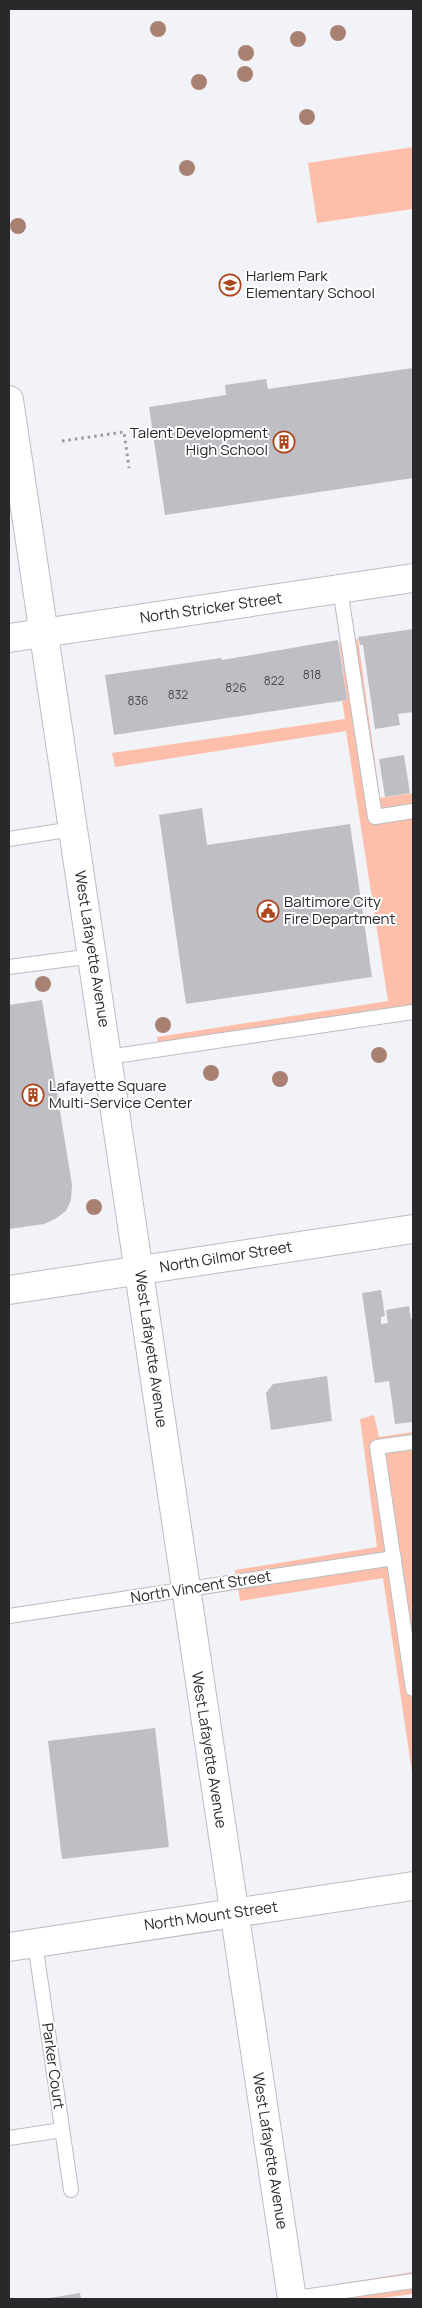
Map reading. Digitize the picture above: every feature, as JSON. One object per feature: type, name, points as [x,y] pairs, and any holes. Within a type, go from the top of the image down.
[{"type":"main road","name":"West Lafayette Avenue","points":[[9,409],[140,1270],[185,1590],[291,2299]]},
{"type":"main road","name":"North Stricker Street","points":[[9,638],[413,578]]},
{"type":"main road","name":"North Gilmor Street","points":[[9,1290],[413,1229]]},
{"type":"main road","name":"North Mount Street","points":[[22,1945],[413,1886]]},
{"type":"lane","points":[[340,589],[375,817],[413,811]]},
{"type":"lane","points":[[9,839],[73,829]]},
{"type":"lane","points":[[9,967],[93,956]]},
{"type":"lane","points":[[108,1057],[413,1012]]},
{"type":"lane","points":[[413,1442],[376,1447],[413,1680]]},
{"type":"lane","name":"North Vincent Street","points":[[9,1616],[394,1558]]},
{"type":"lane","name":"Parker Court","points":[[22,1945],[62,2130],[71,2190]]},
{"type":"lane","points":[[9,2138],[62,2130]]},
{"type":"lane","points":[[291,2299],[413,2281]]},
{"type":"path","points":[[62,441],[124,432],[129,468]]},
{"type":"shaded area","points":[[413,147],[413,209],[317,223],[308,163]]},
{"type":"shaded area","points":[[358,639],[380,798],[413,793],[413,1015],[158,1053],[157,1037],[388,1001],[346,731],[115,767],[112,753],[345,719],[342,701],[347,700],[339,642]]},
{"type":"shaded area","points":[[374,1415],[379,1437],[413,1432],[413,1779],[383,1578],[240,1601],[235,1570],[377,1547],[360,1419]]},
{"type":"shaded area","points":[[413,2272],[413,2294],[373,2299],[348,2299],[345,2283]]},
{"type":"building","name":"Talent Development High School","points":[[413,368],[413,478],[165,515],[149,407],[226,395],[225,385],[266,379],[268,389]]},
{"type":"building","points":[[413,629],[413,712],[398,714],[400,725],[375,729],[363,645],[360,645],[358,637]]},
{"type":"building","points":[[338,640],[347,700],[114,735],[105,675],[221,658],[222,660]]},
{"type":"building","points":[[404,755],[410,793],[385,797],[379,759]]},
{"type":"building","name":"Baltimore City Fire Department","points":[[202,808],[207,845],[350,824],[372,977],[186,1004],[159,815]]},
{"type":"building","name":"Lafayette Square Multi-Service Center","points":[[42,1000],[72,1185],[71,1200],[66,1211],[55,1219],[44,1224],[9,1229],[9,1005]]},
{"type":"building","points":[[381,1290],[385,1316],[381,1317],[381,1324],[388,1323],[386,1310],[409,1306],[411,1319],[413,1319],[413,1422],[395,1424],[389,1381],[375,1383],[362,1293]]},
{"type":"building","points":[[327,1376],[332,1421],[271,1430],[266,1393],[273,1384]]},
{"type":"building","points":[[155,1728],[169,1847],[62,1859],[48,1741]]},
{"type":"building","points":[[80,2293],[81,2299],[50,2299],[50,2298]]},
{"type":"place","name":"Harlem Park Elementary School","points":[[230,285]]},
{"type":"place","name":"Talent Development High School","points":[[284,442]]},
{"type":"place","name":"Baltimore City Fire Department","points":[[268,911]]},
{"type":"place","name":"Lafayette Square Multi-Service Center","points":[[33,1095]]}]
